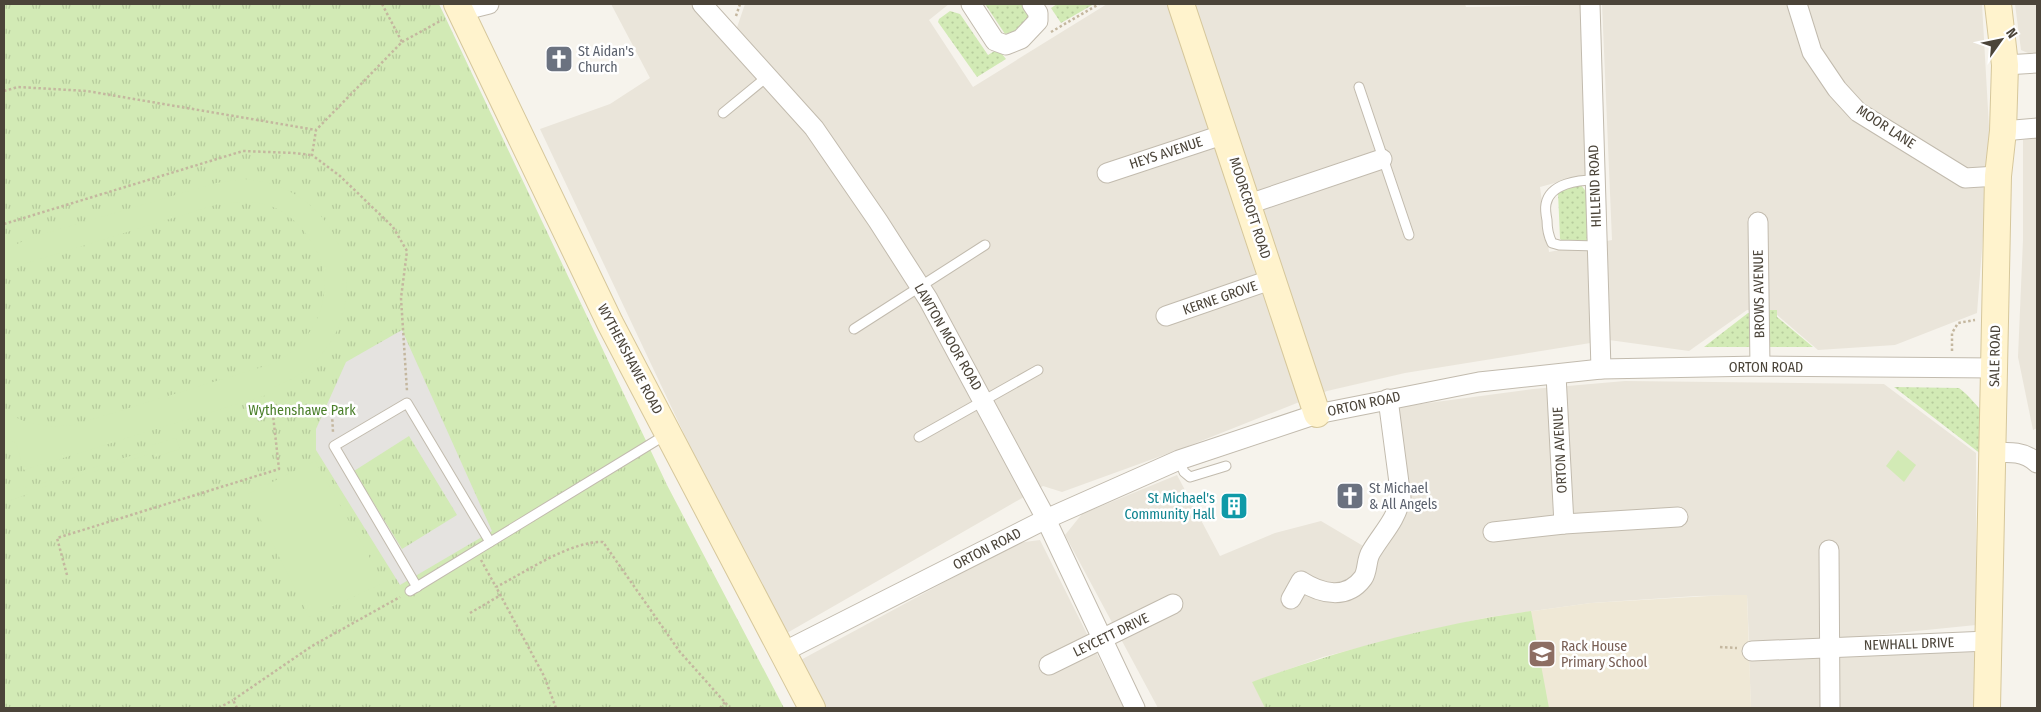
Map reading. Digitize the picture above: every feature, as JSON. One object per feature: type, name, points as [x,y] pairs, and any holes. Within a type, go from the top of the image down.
[{"type":"main road","name":"MOORCROFT ROAD","points":[[1181,4],[1317,414]]},
{"type":"main road","name":"SALE ROAD","points":[[1987,708],[1998,176],[2003,131],[2005,66],[1998,4]]},
{"type":"main road","name":"WYTHENSHAWE ROAD","points":[[455,11],[610,323],[812,708]]},
{"type":"street","points":[[455,11],[489,4]]},
{"type":"street","name":"LAWTON MOOR ROAD","points":[[702,4],[814,128],[920,286],[984,400],[1046,519],[1101,640],[1135,708]]},
{"type":"street","points":[[971,4],[995,41],[1006,45],[1021,39],[1038,21],[1038,13],[1032,4]]},
{"type":"street","name":"HILLEND ROAD","points":[[1590,4],[1601,369]]},
{"type":"street","name":"MOOR LANE","points":[[1797,4],[1812,52],[1837,89],[1858,112],[1965,178],[1998,176]]},
{"type":"street","points":[[2005,66],[2037,63]]},
{"type":"street","points":[[2003,131],[2037,128]]},
{"type":"street","name":"HEYS AVENUE","points":[[1107,173],[1225,134]]},
{"type":"street","points":[[1248,204],[1382,159]]},
{"type":"street","name":"BROWS AVENUE","points":[[1758,222],[1760,366]]},
{"type":"street","name":"KERNE GROVE","points":[[1166,316],[1273,279]]},
{"type":"street","name":"ORTON ROAD","points":[[783,652],[1046,519],[1179,460],[1317,414],[1479,382],[1601,369],[1760,366],[1995,368]]},
{"type":"street","name":"ORTON AVENUE","points":[[1556,375],[1564,524]]},
{"type":"street","points":[[1291,599],[1301,581],[1315,590],[1332,593],[1351,589],[1364,577],[1369,554],[1397,514],[1401,498],[1388,399]]},
{"type":"street","points":[[1993,453],[2017,452],[2031,457],[2037,463]]},
{"type":"street","points":[[1493,532],[1564,524],[1678,517]]},
{"type":"street","points":[[1829,550],[1830,708]]},
{"type":"street","name":"LEYCETT DRIVE","points":[[1049,665],[1173,604]]},
{"type":"street","name":"NEWHALL DRIVE","points":[[1752,651],[1988,641]]},
{"type":"lane","points":[[723,113],[768,76]]},
{"type":"lane","points":[[1358,87],[1409,235]]},
{"type":"lane","points":[[1595,180],[1578,180],[1563,186],[1551,195],[1546,205],[1548,235],[1552,243],[1559,245],[1597,246]]},
{"type":"lane","points":[[854,329],[985,245]]},
{"type":"lane","points":[[919,437],[1038,370]]},
{"type":"lane","points":[[490,542],[408,403],[334,446],[414,589],[669,433]]},
{"type":"lane","points":[[1179,460],[1184,472],[1190,477],[1226,466]]},
{"type":"path","points":[[382,4],[402,42]]},
{"type":"path","points":[[1030,31],[1051,32],[1099,4]]},
{"type":"path","points":[[312,155],[316,130],[402,42],[455,11]]},
{"type":"path","points":[[4,91],[18,87],[87,91],[316,130]]},
{"type":"path","points":[[4,224],[243,151],[312,155],[340,176],[393,227],[407,251],[401,298],[408,403]]},
{"type":"path","points":[[1952,368],[1952,333],[1958,323],[1970,320],[1996,321]]},
{"type":"path","points":[[67,575],[58,538],[279,469],[272,406],[332,414],[334,446]]},
{"type":"path","points":[[496,587],[576,546],[590,542],[603,542],[680,652],[730,708]]},
{"type":"path","points":[[463,559],[464,561],[477,553],[544,676],[556,708]]},
{"type":"path","points":[[220,708],[312,646],[414,589]]},
{"type":"path","points":[[470,613],[501,595]]},
{"type":"path","points":[[233,700],[236,708]]},
{"type":"path","points":[[720,708],[725,702]]},
{"type":"shaded area","points":[[611,4],[692,4],[731,45],[745,4],[949,4],[929,20],[973,87],[1107,4],[1465,4],[1466,7],[1580,5],[1588,174],[1540,187],[1549,252],[1612,240],[1602,4],[1982,4],[1990,145],[1977,313],[1895,345],[1818,350],[1776,314],[1747,310],[1689,351],[1609,340],[1405,373],[1327,391],[1186,447],[1062,492],[1043,486],[780,637],[540,129],[610,104],[650,78]]},
{"type":"shaded area","points":[[2015,4],[2037,4],[2037,57],[2021,50]]},
{"type":"shaded area","points":[[2037,137],[2037,428],[2033,430],[2018,357],[2023,240],[2023,140]]},
{"type":"shaded area","points":[[402,330],[492,531],[400,585],[316,450],[316,429],[346,362]],"holes":[[[409,436],[457,515],[402,549],[354,471]]]},
{"type":"shaded area","points":[[1625,381],[1884,384],[1976,453],[1976,625],[1817,641],[1749,642],[1747,595],[1696,596],[1591,603],[1490,617],[1323,657],[1253,682],[1265,708],[1158,708],[1065,535],[1082,514],[1177,475],[1220,556],[1275,533],[1321,521],[1370,550],[1411,505],[1398,407],[1533,389]]},
{"type":"shaded area","points":[[1040,540],[1124,708],[823,708],[797,662],[1017,543]]},
{"type":"shaded area","name":"Rack House Primary School","points":[[1747,595],[1751,708],[1265,708],[1252,682],[1345,651],[1490,617],[1591,603]]},
{"type":"shaded area","points":[[1975,652],[1977,708],[1751,708],[1749,657]]},
{"type":"green space","name":"Wythenshawe Park","points":[[4,4],[439,4],[667,485],[784,708],[4,708]]},
{"type":"green space","points":[[985,4],[1027,4],[1033,11],[1028,27],[1005,34]]},
{"type":"green space","points":[[1057,4],[1094,4],[1061,23],[1051,8]]},
{"type":"green space","points":[[950,11],[960,14],[988,55],[998,49],[1006,59],[977,77],[938,22],[939,19]]},
{"type":"green space","points":[[243,179],[284,189],[315,209],[335,238],[346,271],[345,306],[333,339],[308,367],[272,388],[273,393],[24,470],[16,443],[4,436],[4,410],[20,420],[38,425],[74,425],[275,363],[292,352],[315,323],[322,306],[323,270],[317,252],[307,235],[298,225],[276,209],[253,202],[218,204],[24,264],[4,276],[4,250],[30,238],[216,183]]},
{"type":"green space","points":[[1581,185],[1587,193],[1588,241],[1566,244],[1560,239],[1558,192],[1561,188]]},
{"type":"green space","points":[[1769,310],[1777,310],[1777,317],[1813,347],[1769,347]]},
{"type":"green space","points":[[1748,313],[1758,314],[1757,347],[1704,347]]},
{"type":"green space","points":[[1894,387],[1959,388],[1967,394],[1987,416],[1986,458]]},
{"type":"green space","points":[[176,438],[180,449],[155,457],[154,453],[27,492],[28,494],[6,502],[4,492],[25,486],[26,488],[153,449],[152,445]]},
{"type":"green space","points":[[1898,450],[1916,465],[1904,482],[1886,466]]},
{"type":"green space","points":[[315,461],[384,583],[309,617],[248,494]]},
{"type":"green space","points":[[1531,611],[1549,708],[1265,708],[1252,682],[1355,648],[1425,630]]},
{"type":"place","name":"St Aidan's Church","points":[[559,59]]},
{"type":"place","name":"St Michael & All Angels","points":[[1350,496]]},
{"type":"place","name":"St Michael's Community Hall","points":[[1234,506]]},
{"type":"place","name":"Rack House Primary School","points":[[1542,654]]}]
